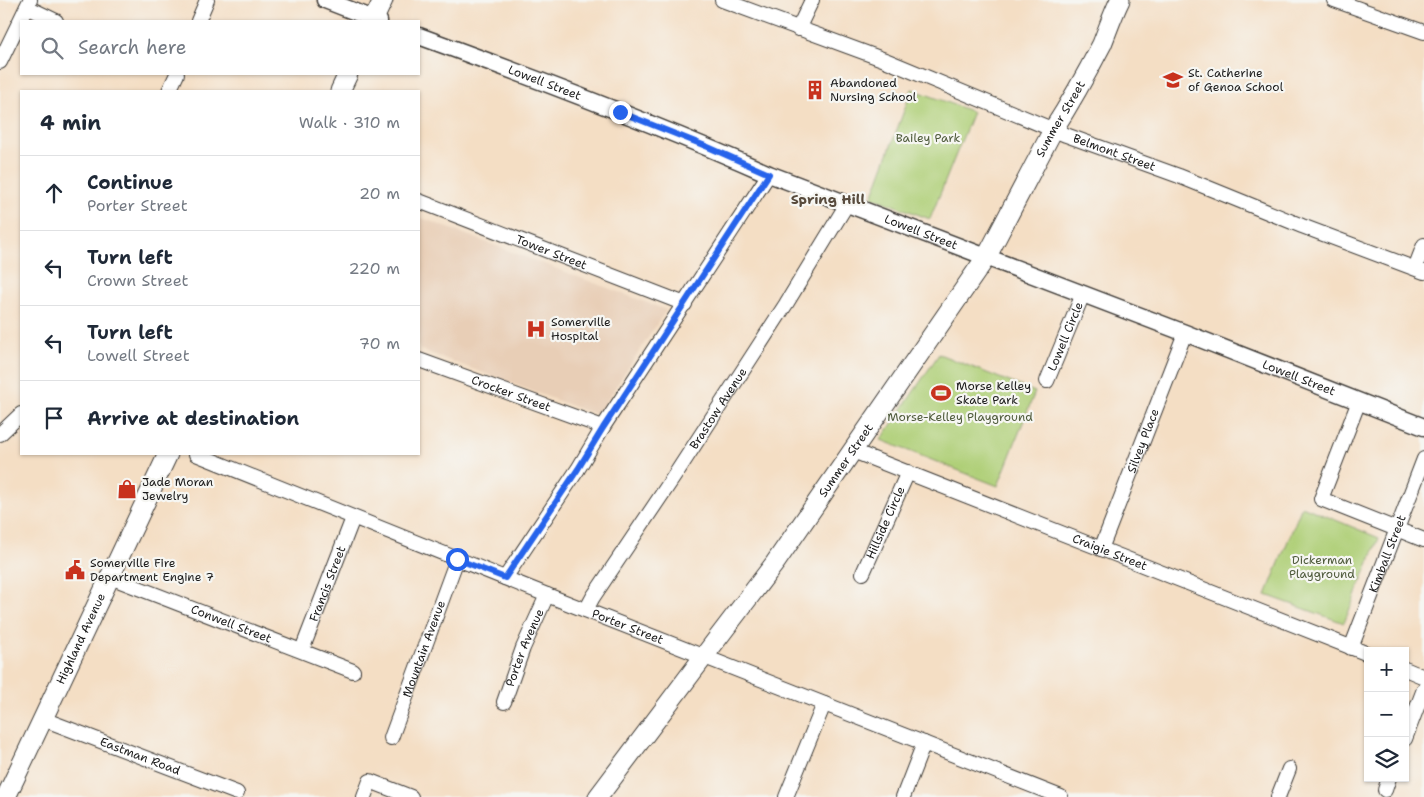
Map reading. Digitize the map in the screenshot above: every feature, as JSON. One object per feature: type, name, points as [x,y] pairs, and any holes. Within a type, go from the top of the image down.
[{"type":"main road","points":[[375,20],[383,0]]},
{"type":"main road","name":"Summer Street","points":[[598,797],[775,563],[986,256],[1053,130],[1093,61],[1120,0]]},
{"type":"main road","points":[[340,90],[348,75]]},
{"type":"main road","name":"Highland Avenue","points":[[6,797],[168,455]]},
{"type":"street","points":[[198,20],[207,0]]},
{"type":"street","points":[[325,0],[373,20]]},
{"type":"street","name":"Belmont Street","points":[[722,0],[885,60],[1053,130],[1179,176],[1302,226],[1419,270]]},
{"type":"street","points":[[798,29],[812,0]]},
{"type":"street","points":[[1334,0],[1424,32]]},
{"type":"street","points":[[0,62],[28,3],[54,20]]},
{"type":"street","name":"Lowell Street","points":[[420,36],[620,112],[769,174],[986,256],[1424,427]]},
{"type":"street","points":[[169,90],[176,75]]},
{"type":"street","points":[[505,578],[769,174]]},
{"type":"street","name":"Tower Street","points":[[420,201],[685,304]]},
{"type":"street","name":"Brastow Avenue","points":[[586,610],[786,304],[847,204]]},
{"type":"street","points":[[1419,270],[1424,245]]},
{"type":"street","name":"Lowell Circle","points":[[1047,381],[1083,294]]},
{"type":"street","name":"Silvey Place","points":[[1101,549],[1185,333]]},
{"type":"street","name":"Crocker Street","points":[[420,360],[603,428]]},
{"type":"street","points":[[1359,401],[1321,499],[1424,540]]},
{"type":"street","points":[[0,434],[20,415]]},
{"type":"street","name":"Craigie Street","points":[[854,450],[1364,653]]},
{"type":"street","name":"Porter Street","points":[[198,455],[546,595],[924,743],[1044,794],[1061,797]]},
{"type":"street","name":"Kimball Street","points":[[1351,648],[1424,459]]},
{"type":"street","name":"Hillside Circle","points":[[863,573],[908,472]]},
{"type":"street","name":"Francis Street","points":[[302,650],[353,518]]},
{"type":"street","name":"Mountain Avenue","points":[[391,738],[457,559]]},
{"type":"street","name":"Conwell Street","points":[[110,577],[353,670]]},
{"type":"street","name":"Porter Avenue","points":[[504,702],[523,648],[546,595]]},
{"type":"street","points":[[1409,671],[1424,677]]},
{"type":"street","points":[[1406,737],[1424,689]]},
{"type":"street","points":[[786,797],[824,704]]},
{"type":"street","name":"Eastman Road","points":[[43,718],[237,793]]},
{"type":"street","points":[[903,797],[924,743]]},
{"type":"street","points":[[1278,797],[1289,770]]},
{"type":"street","points":[[364,797],[370,781],[411,797]]},
{"type":"shaded area","name":"Somerville Hospital","points":[[420,217],[666,310],[598,414],[420,349]]},
{"type":"green space","name":"Bailey Park","points":[[912,89],[973,112],[930,219],[872,197]]},
{"type":"green space","name":"Morse-Kelley Playground","points":[[939,354],[1035,392],[998,486],[881,440]]},
{"type":"green space","name":"Dickerman Playground","points":[[1302,506],[1379,538],[1344,623],[1266,595]]},
{"type":"place","name":"St. Catherine of Genoa School","points":[[1173,80]]},
{"type":"place","name":"Abandoned Nursing School","points":[[815,90]]},
{"type":"place","name":"Somerville Hospital","points":[[536,329]]},
{"type":"place","name":"Morse Kelley Skate Park","points":[[941,393]]},
{"type":"place","name":"Jade Moran Jewelry","points":[[127,489]]},
{"type":"place","name":"Somerville Fire Department Engine 7","points":[[75,570]]},
{"type":"district","name":"Spring Hill","points":[[828,199]]},
{"type":"route","points":[[457,559],[505,578],[769,174],[620,112]]}]
